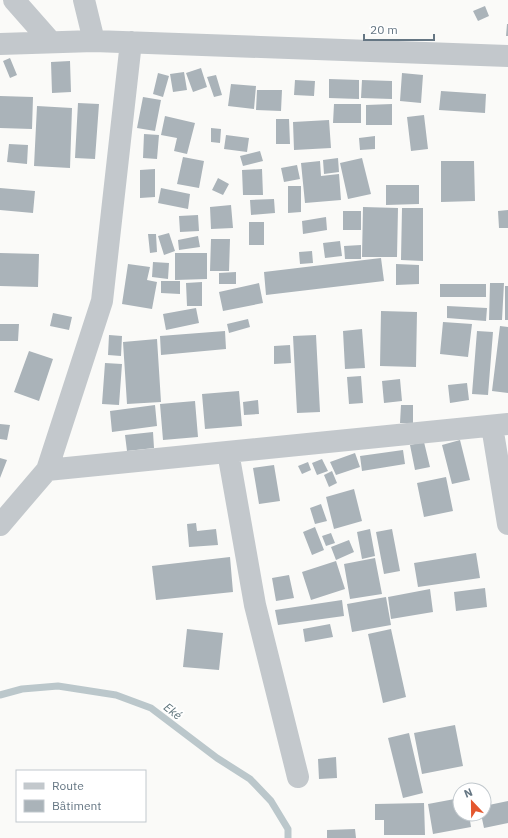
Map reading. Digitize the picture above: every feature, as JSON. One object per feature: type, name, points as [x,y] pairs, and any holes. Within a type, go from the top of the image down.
[{"type":"street","points":[[14,0],[51,42]]},
{"type":"street","points":[[84,0],[94,41]]},
{"type":"street","points":[[0,44],[94,41],[508,56]]},
{"type":"street","points":[[0,524],[47,470],[102,301],[131,42]]},
{"type":"street","points":[[47,470],[500,425],[508,524]]},
{"type":"street","points":[[228,452],[255,605],[298,777]]},
{"type":"building","points":[[485,6],[489,16],[478,21],[473,11]]},
{"type":"building","points":[[507,24],[508,36],[506,36]]},
{"type":"building","points":[[10,58],[17,75],[10,78],[3,61]]},
{"type":"building","points":[[70,61],[71,92],[52,93],[51,62]]},
{"type":"building","points":[[201,68],[207,87],[193,92],[186,73]]},
{"type":"building","points":[[184,72],[187,90],[173,92],[170,74]]},
{"type":"building","points":[[158,73],[169,76],[163,97],[153,94]]},
{"type":"building","points":[[402,73],[423,75],[421,103],[400,101]]},
{"type":"building","points":[[216,75],[222,95],[214,97],[207,77]]},
{"type":"building","points":[[329,79],[359,80],[359,99],[329,98]]},
{"type":"building","points":[[295,80],[315,81],[314,96],[294,95]]},
{"type":"building","points":[[362,80],[392,81],[392,99],[361,98]]},
{"type":"building","points":[[231,84],[256,86],[254,109],[228,106]]},
{"type":"building","points":[[257,90],[282,90],[281,111],[256,110]]},
{"type":"building","points":[[441,91],[486,94],[485,113],[439,110]]},
{"type":"building","points":[[0,96],[33,97],[32,129],[0,128]]},
{"type":"building","points":[[143,97],[161,100],[155,131],[137,128]]},
{"type":"building","points":[[78,103],[99,104],[95,159],[75,158]]},
{"type":"building","points":[[334,104],[361,104],[361,123],[333,123]]},
{"type":"building","points":[[392,104],[392,125],[366,125],[366,105]]},
{"type":"building","points":[[37,106],[72,108],[70,168],[34,166]]},
{"type":"building","points":[[424,115],[428,149],[411,151],[407,117]]},
{"type":"building","points":[[165,116],[195,123],[187,154],[174,151],[177,138],[161,135]]},
{"type":"building","points":[[276,119],[289,119],[290,144],[276,144]]},
{"type":"building","points":[[329,120],[331,148],[294,150],[293,122]]},
{"type":"building","points":[[211,128],[221,129],[220,143],[211,142]]},
{"type":"building","points":[[144,134],[159,135],[157,159],[143,158]]},
{"type":"building","points":[[226,135],[249,138],[247,152],[224,149]]},
{"type":"building","points":[[375,136],[375,149],[360,150],[359,138]]},
{"type":"building","points":[[9,144],[28,145],[27,164],[7,162]]},
{"type":"building","points":[[260,151],[263,161],[243,166],[240,156]]},
{"type":"building","points":[[183,157],[204,161],[199,188],[177,184]]},
{"type":"building","points":[[338,158],[339,172],[324,174],[323,160]]},
{"type":"building","points":[[362,158],[371,194],[348,199],[340,163]]},
{"type":"building","points":[[320,161],[321,176],[339,174],[341,200],[305,203],[301,163]]},
{"type":"building","points":[[441,161],[474,161],[475,201],[441,202]]},
{"type":"building","points":[[297,165],[300,179],[284,182],[281,168]]},
{"type":"building","points":[[155,169],[155,197],[140,198],[140,170]]},
{"type":"building","points":[[262,169],[263,195],[243,195],[242,170]]},
{"type":"building","points":[[218,178],[229,184],[223,195],[212,190]]},
{"type":"building","points":[[386,185],[419,185],[419,204],[386,205]]},
{"type":"building","points":[[288,186],[301,186],[301,212],[288,213]]},
{"type":"building","points":[[0,188],[35,191],[33,213],[0,210]]},
{"type":"building","points":[[161,188],[190,194],[188,209],[158,203]]},
{"type":"building","points":[[274,199],[275,213],[251,215],[250,200]]},
{"type":"building","points":[[231,205],[233,228],[211,229],[210,207]]},
{"type":"building","points":[[363,207],[398,208],[397,257],[362,257]]},
{"type":"building","points":[[402,208],[423,208],[423,261],[401,260]]},
{"type":"building","points":[[508,210],[508,228],[499,228],[498,211]]},
{"type":"building","points":[[343,211],[361,211],[361,230],[343,230]]},
{"type":"building","points":[[198,215],[199,231],[180,232],[179,216]]},
{"type":"building","points":[[326,217],[327,230],[303,234],[302,221]]},
{"type":"building","points":[[249,222],[264,222],[264,245],[249,245]]},
{"type":"building","points":[[169,233],[175,251],[164,255],[158,236]]},
{"type":"building","points":[[148,234],[156,234],[157,252],[150,253]]},
{"type":"building","points":[[198,236],[200,247],[179,250],[178,240]]},
{"type":"building","points":[[211,239],[230,239],[229,271],[210,271]]},
{"type":"building","points":[[340,241],[342,256],[325,258],[323,243]]},
{"type":"building","points":[[361,245],[361,259],[345,259],[344,246]]},
{"type":"building","points":[[312,251],[313,263],[300,264],[299,252]]},
{"type":"building","points":[[0,253],[39,254],[38,287],[0,286]]},
{"type":"building","points":[[175,253],[207,253],[207,279],[175,280]]},
{"type":"building","points":[[381,258],[384,281],[266,295],[264,272]]},
{"type":"building","points":[[153,262],[169,263],[168,279],[152,277]]},
{"type":"building","points":[[128,264],[150,267],[147,280],[157,282],[152,309],[122,304]]},
{"type":"building","points":[[396,264],[419,265],[419,284],[396,285]]},
{"type":"building","points":[[236,272],[236,284],[219,284],[219,273]]},
{"type":"building","points":[[161,281],[180,281],[180,294],[161,293]]},
{"type":"building","points":[[202,282],[202,306],[187,306],[186,283]]},
{"type":"building","points":[[259,283],[263,303],[223,311],[219,292]]},
{"type":"building","points":[[490,283],[504,283],[502,320],[489,320]]},
{"type":"building","points":[[440,284],[486,284],[486,297],[440,297]]},
{"type":"building","points":[[505,286],[508,286],[508,320],[505,320]]},
{"type":"building","points":[[447,306],[487,308],[486,321],[447,318]]},
{"type":"building","points":[[196,308],[199,323],[166,330],[163,314]]},
{"type":"building","points":[[381,311],[417,312],[416,367],[380,366]]},
{"type":"building","points":[[53,313],[72,317],[69,330],[50,326]]},
{"type":"building","points":[[248,319],[250,327],[229,333],[227,324]]},
{"type":"building","points":[[443,322],[472,324],[468,357],[440,354]]},
{"type":"building","points":[[0,324],[19,324],[18,341],[0,341]]},
{"type":"building","points":[[500,326],[508,327],[508,393],[492,391]]},
{"type":"building","points":[[362,329],[365,368],[345,369],[343,331]]},
{"type":"building","points":[[225,331],[226,349],[161,355],[160,336]]},
{"type":"building","points":[[477,331],[493,332],[488,395],[472,394]]},
{"type":"building","points":[[109,335],[122,336],[121,356],[108,355]]},
{"type":"building","points":[[316,335],[320,412],[297,413],[293,336]]},
{"type":"building","points":[[157,339],[161,402],[127,404],[123,342]]},
{"type":"building","points":[[290,345],[291,363],[274,364],[274,346]]},
{"type":"building","points":[[29,351],[53,359],[39,401],[14,392]]},
{"type":"building","points":[[105,363],[122,364],[119,405],[102,404]]},
{"type":"building","points":[[361,376],[363,403],[349,404],[347,377]]},
{"type":"building","points":[[400,379],[402,401],[384,403],[382,381]]},
{"type":"building","points":[[467,383],[469,400],[450,403],[448,385]]},
{"type":"building","points":[[239,391],[242,426],[205,429],[202,394]]},
{"type":"building","points":[[258,400],[259,414],[244,415],[243,402]]},
{"type":"building","points":[[195,401],[198,437],[163,440],[160,404]]},
{"type":"building","points":[[155,405],[157,426],[112,432],[110,411]]},
{"type":"building","points":[[401,405],[413,405],[413,423],[400,423]]},
{"type":"building","points":[[0,424],[10,425],[7,440],[0,439]]},
{"type":"building","points":[[153,432],[154,448],[127,451],[125,435]]},
{"type":"building","points":[[460,440],[470,480],[452,484],[442,445]]},
{"type":"building","points":[[424,442],[430,467],[415,470],[410,445]]},
{"type":"building","points":[[403,450],[405,464],[362,471],[360,456]]},
{"type":"building","points":[[355,453],[360,467],[336,475],[330,462]]},
{"type":"building","points":[[0,458],[7,460],[0,478]]},
{"type":"building","points":[[322,459],[328,471],[317,475],[312,463]]},
{"type":"building","points":[[308,462],[311,470],[302,474],[298,466]]},
{"type":"building","points":[[274,465],[280,501],[259,504],[253,468]]},
{"type":"building","points":[[332,471],[337,483],[329,487],[324,475]]},
{"type":"building","points":[[446,477],[453,511],[424,517],[417,483]]},
{"type":"building","points":[[354,489],[362,521],[334,529],[326,497]]},
{"type":"building","points":[[321,504],[327,521],[315,524],[310,508]]},
{"type":"building","points":[[196,523],[197,531],[216,529],[218,545],[189,547],[187,524]]},
{"type":"building","points":[[315,527],[324,550],[312,555],[303,532]]},
{"type":"building","points":[[370,529],[375,556],[362,559],[357,532]]},
{"type":"building","points":[[392,529],[400,571],[384,574],[376,532]]},
{"type":"building","points":[[331,533],[335,543],[326,546],[322,536]]},
{"type":"building","points":[[349,540],[354,552],[336,560],[331,547]]},
{"type":"building","points":[[476,553],[480,578],[418,587],[414,563]]},
{"type":"building","points":[[230,557],[233,592],[156,600],[152,566]]},
{"type":"building","points":[[375,558],[382,594],[350,599],[344,564]]},
{"type":"building","points":[[336,561],[345,589],[311,600],[302,572]]},
{"type":"building","points":[[289,575],[294,598],[276,601],[272,578]]},
{"type":"building","points":[[485,588],[487,607],[456,611],[454,592]]},
{"type":"building","points":[[430,589],[433,612],[391,619],[388,597]]},
{"type":"building","points":[[386,597],[391,625],[352,632],[347,604]]},
{"type":"building","points":[[342,600],[344,616],[278,625],[275,610]]},
{"type":"building","points":[[330,624],[333,637],[305,642],[303,629]]},
{"type":"building","points":[[187,629],[223,633],[219,670],[183,667]]},
{"type":"building","points":[[391,629],[406,697],[383,703],[368,634]]},
{"type":"building","points":[[455,725],[463,766],[422,774],[414,733]]},
{"type":"building","points":[[409,733],[423,793],[403,798],[388,738]]},
{"type":"building","points":[[336,757],[337,778],[319,779],[318,759]]},
{"type":"building","points":[[452,800],[452,822],[470,822],[471,827],[433,834],[428,804]]},
{"type":"building","points":[[508,801],[508,823],[484,828],[483,822],[492,822],[492,804]]},
{"type":"building","points":[[424,803],[425,835],[384,835],[384,820],[375,820],[375,804]]},
{"type":"building","points":[[355,829],[356,838],[327,838],[327,830]]},
{"type":"waterway","name":"Eké","points":[[0,695],[22,689],[58,686],[116,695],[151,708],[217,758],[250,779],[271,801],[288,829],[288,838]]}]
